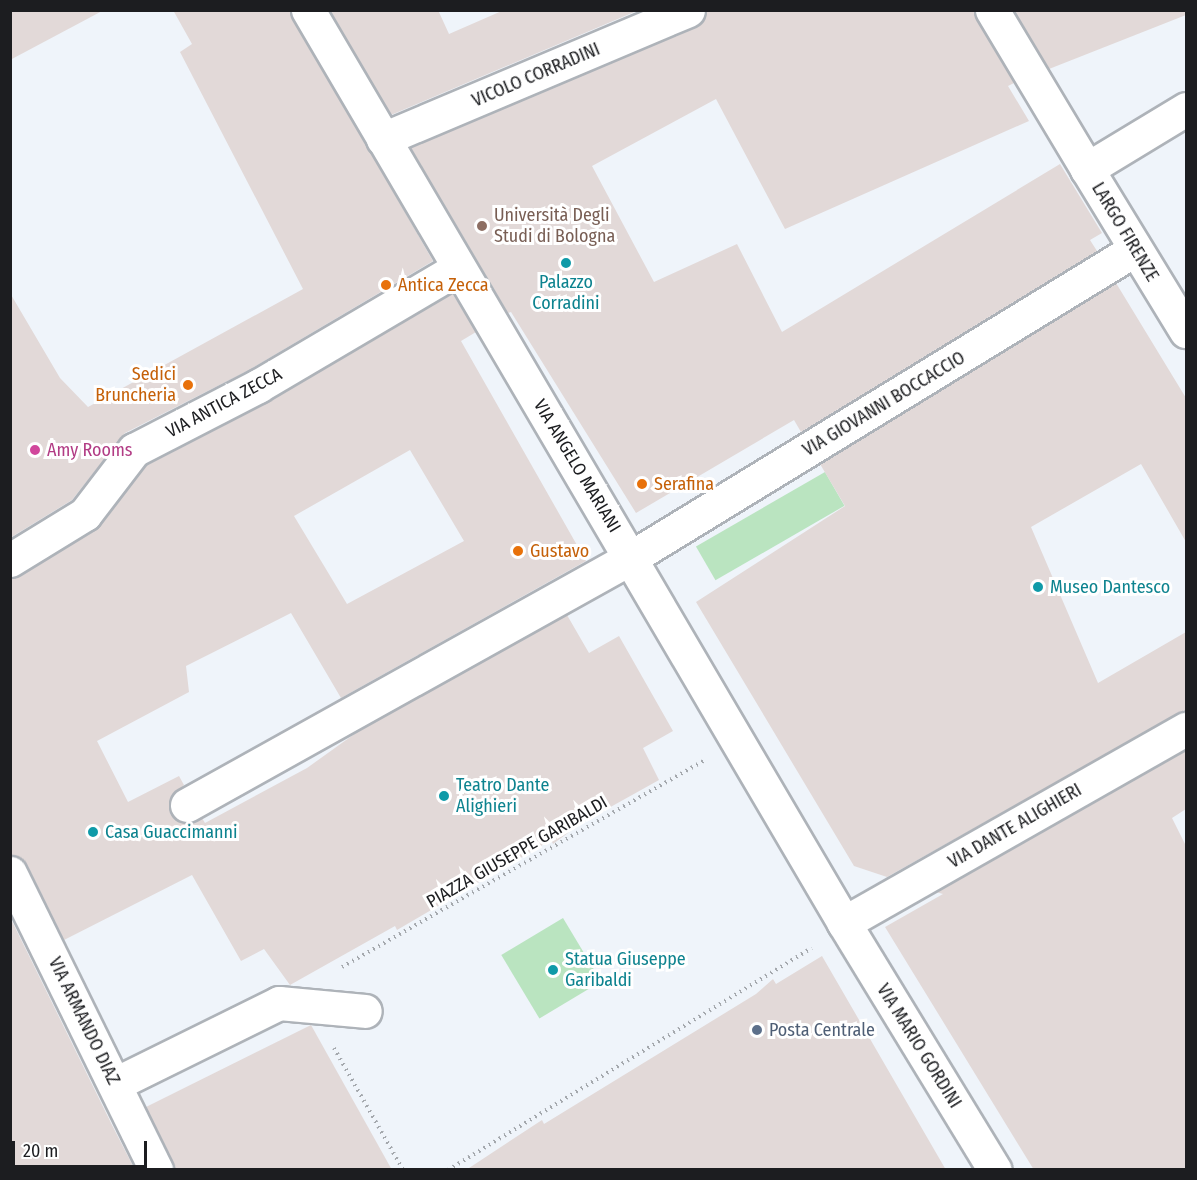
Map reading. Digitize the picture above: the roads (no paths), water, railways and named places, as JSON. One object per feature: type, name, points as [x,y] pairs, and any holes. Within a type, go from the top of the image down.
[{"type":"street","name":"VIA ANGELO MARIANI","points":[[308,10],[458,268],[632,557],[844,923]]},
{"type":"street","name":"VICOLO CORRADINI","points":[[383,139],[688,10]]},
{"type":"street","points":[[992,10],[1087,169]]},
{"type":"street","name":"LARGO FIRENZE","points":[[1186,109],[1087,169],[1134,250],[1186,331]]},
{"type":"street","name":"VIA GIOVANNI BOCCACCIO","points":[[187,805],[632,557],[1134,250]]},
{"type":"street","name":"VIA ANTICA ZECCA","points":[[10,560],[85,514],[134,450],[258,386],[458,268]]},
{"type":"street","name":"VIA DANTE ALIGHIERI","points":[[844,923],[1186,729]]},
{"type":"street","name":"VIA ARMANDO DIAZ","points":[[10,873],[156,1170]]},
{"type":"street","name":"VIA MARIO GORDINI","points":[[844,923],[995,1170]]},
{"type":"street","points":[[115,1084],[279,1003],[306,998],[365,1011]]},
{"type":"place","name":"Università Degli Studi di Bologna","points":[[482,226]]},
{"type":"place","name":"Palazzo Corradini","points":[[566,263]]},
{"type":"place","name":"Antica Zecca","points":[[386,285]]},
{"type":"place","name":"Sedici Bruncheria","points":[[188,385]]},
{"type":"place","name":"Amy Rooms","points":[[35,450]]},
{"type":"place","name":"Serafina","points":[[642,484]]},
{"type":"place","name":"Gustavo","points":[[518,551]]},
{"type":"place","name":"Museo Dantesco","points":[[1038,587]]},
{"type":"place","name":"Teatro Dante Alighieri","points":[[444,796]]},
{"type":"place","name":"Casa Guaccimanni","points":[[93,832]]},
{"type":"place","name":"Statua Giuseppe Garibaldi","points":[[553,970]]},
{"type":"place","name":"Posta Centrale","points":[[757,1030]]}]
